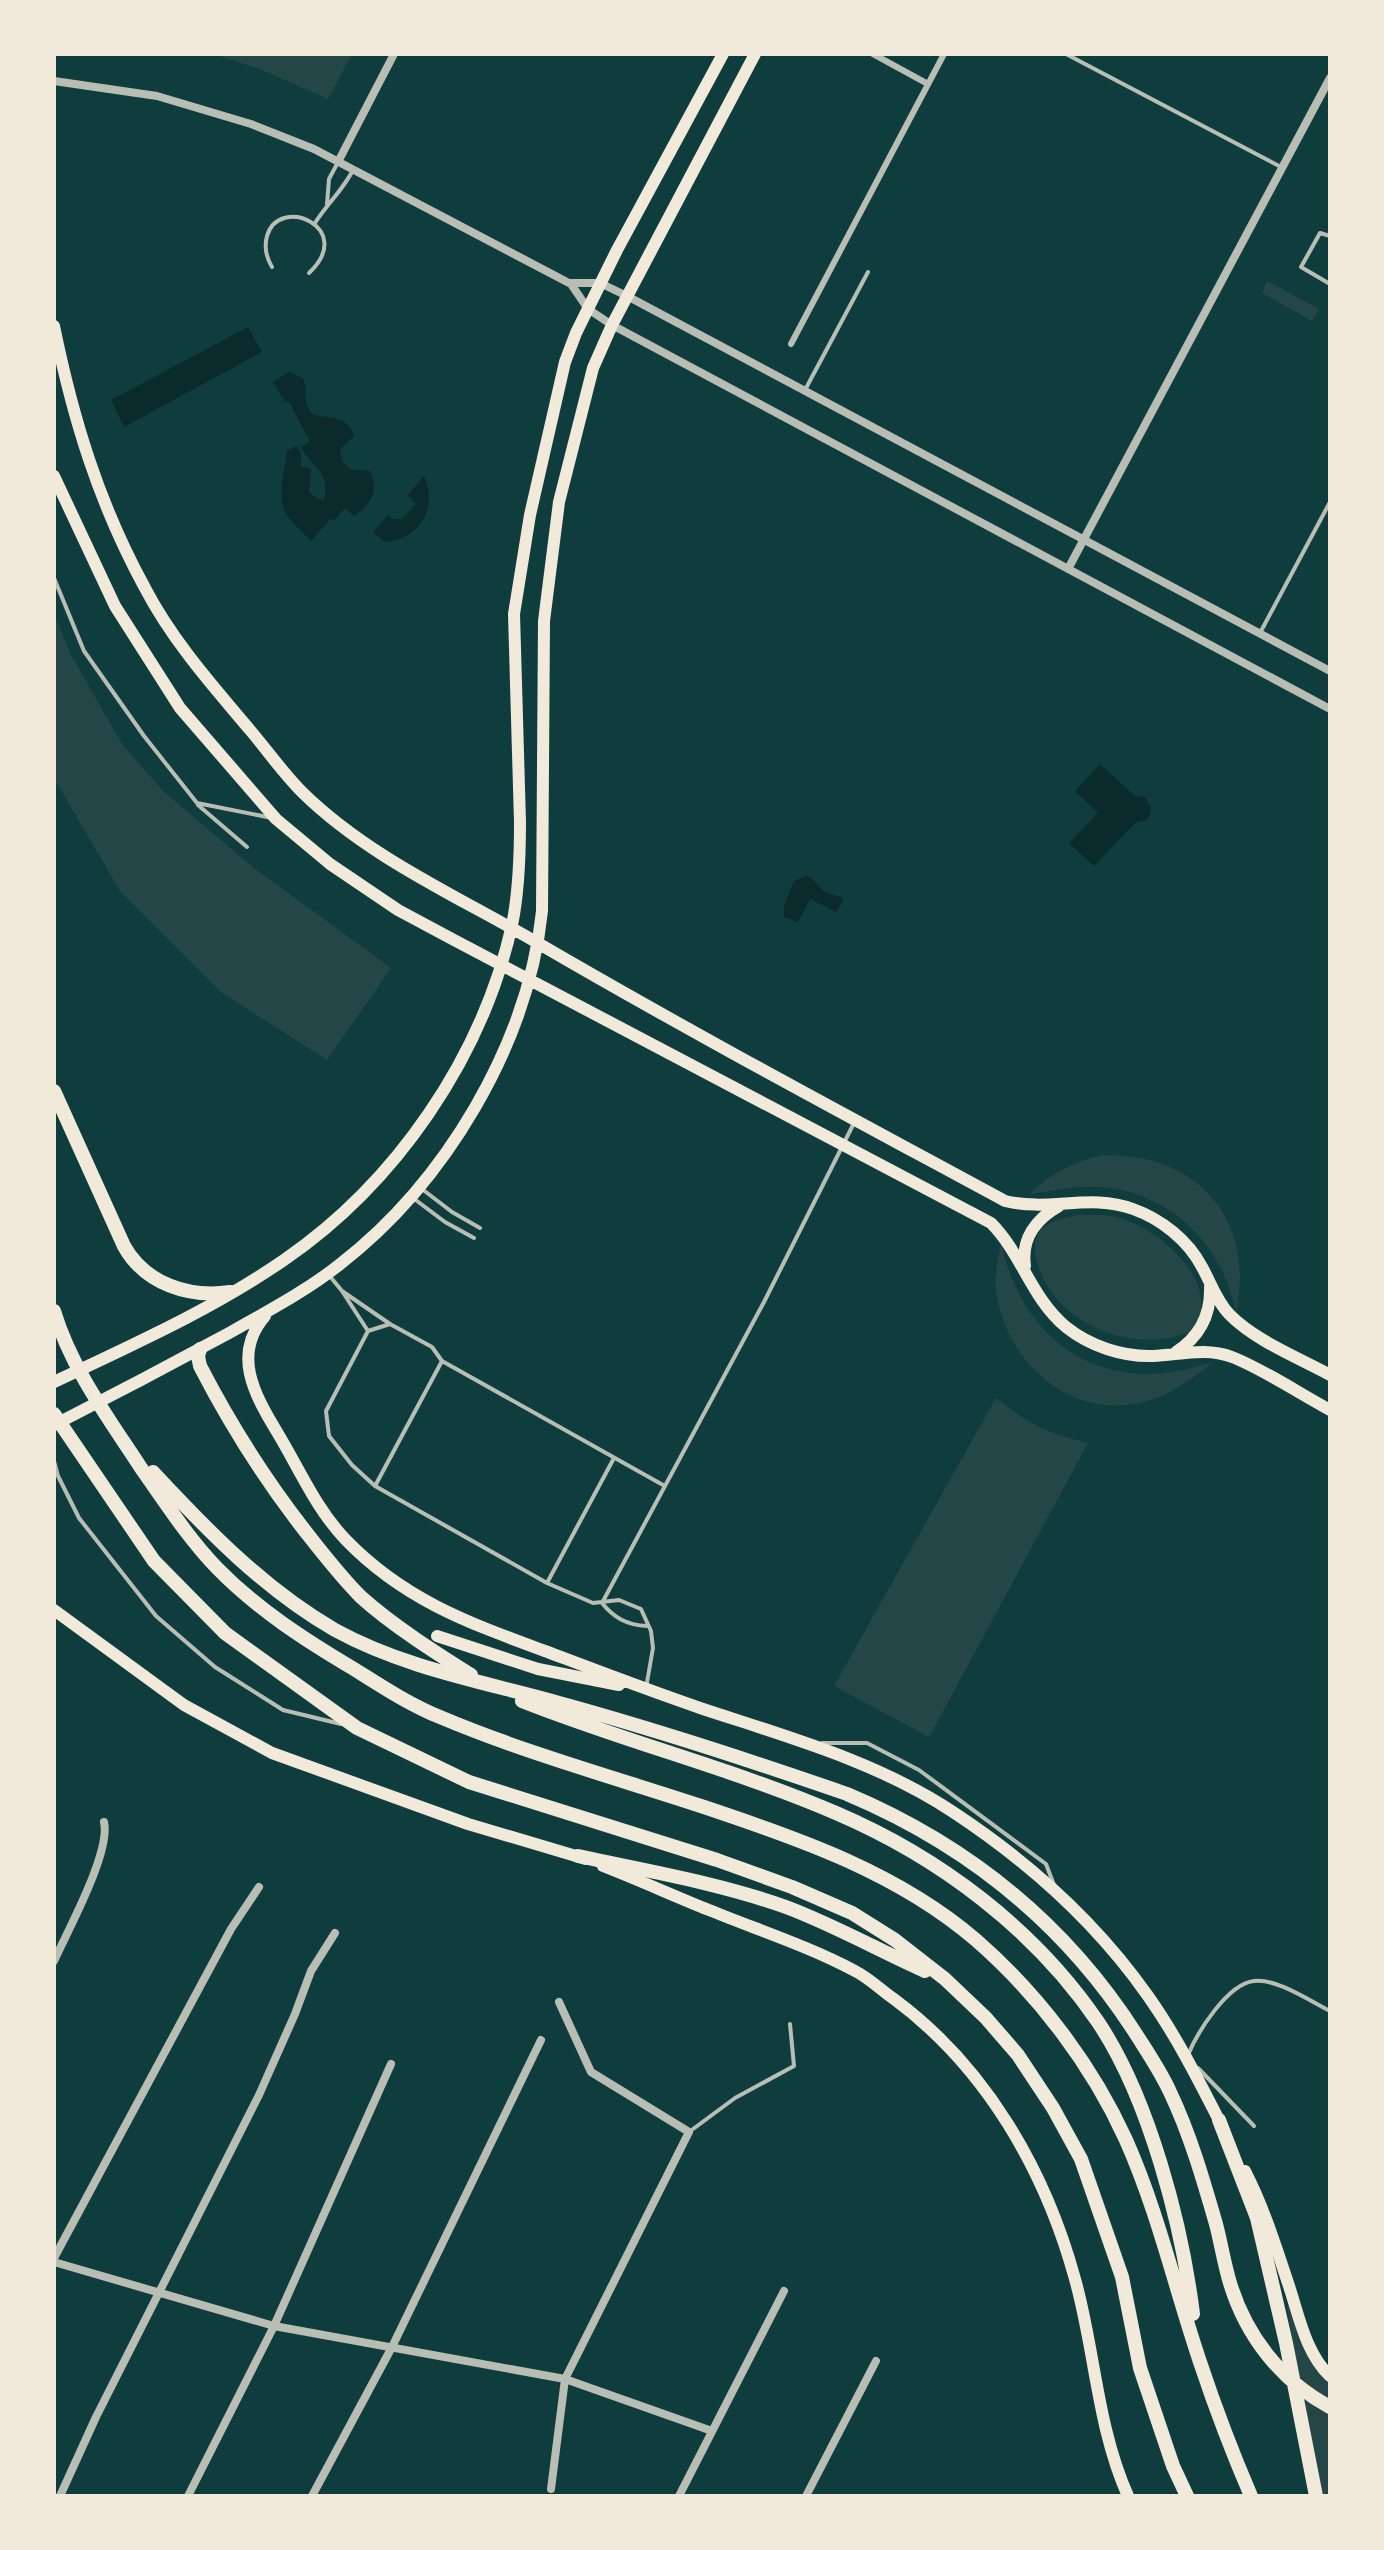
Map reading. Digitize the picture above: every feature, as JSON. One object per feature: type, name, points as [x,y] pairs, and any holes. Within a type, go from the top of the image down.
[{"type":"main road","points":[[54,1382],[163,1329],[230,1292],[285,1259],[324,1230],[392,1161],[422,1123],[471,1039],[511,928],[517,894],[520,833],[514,614],[530,515],[565,362],[600,283],[723,54]]},
{"type":"main road","points":[[54,1425],[200,1349],[328,1274],[368,1242],[416,1192],[456,1139],[493,1075],[529,978],[538,944],[542,911],[544,621],[559,502],[589,380],[612,325],[755,54]]},
{"type":"main road","points":[[54,326],[70,402],[106,511],[146,590],[213,687],[303,792],[356,836],[644,1007],[1005,1201],[1034,1206],[1108,1203],[1151,1217],[1187,1245],[1220,1303],[1245,1327],[1330,1375]]},
{"type":"main road","points":[[54,477],[115,606],[180,708],[276,819],[330,864],[398,910],[991,1223],[1012,1248],[1026,1277],[1051,1313],[1087,1340],[1129,1354],[1151,1356],[1193,1352],[1232,1357],[1330,1410]]},
{"type":"main road","points":[[54,1091],[124,1246],[138,1266],[181,1291],[206,1294],[230,1292]]},
{"type":"main road","points":[[1026,1277],[1026,1241],[1034,1225],[1063,1204]]},
{"type":"main road","points":[[1173,1354],[1199,1332],[1211,1301],[1210,1284]]},
{"type":"main road","points":[[270,1310],[253,1330],[247,1351],[249,1371],[262,1407],[315,1499],[345,1539],[386,1576],[420,1599],[495,1632],[646,1690],[806,1743],[887,1776],[950,1809],[1005,1848],[1056,1891],[1101,1936],[1140,1985],[1187,2058],[1260,2201],[1305,2333],[1320,2366],[1330,2376]]},
{"type":"main road","points":[[54,1311],[59,1329],[88,1385],[170,1510],[217,1567],[263,1611],[380,1686],[437,1716],[822,1849],[871,1870],[920,1900],[975,1940],[1021,1985],[1060,2031],[1096,2084],[1131,2155],[1172,2264],[1199,2361],[1251,2496]]},
{"type":"main road","points":[[200,1349],[200,1366],[248,1453],[285,1506],[362,1597],[444,1658],[499,1693],[837,1813],[899,1844],[991,1906],[1029,1939],[1072,1987],[1100,2025],[1128,2078],[1150,2130],[1186,2257],[1199,2361]]},
{"type":"main road","points":[[54,1414],[154,1561],[225,1633],[357,1728],[469,1782],[717,1860],[852,1913],[895,1940],[945,1979],[986,2018],[1018,2055],[1053,2108],[1081,2159],[1122,2277],[1140,2368],[1173,2466],[1187,2496]]},
{"type":"main road","points":[[123,1439],[236,1556],[290,1601],[335,1630],[387,1655],[435,1671],[570,1706],[847,1794],[887,1811],[934,1837],[977,1865],[1031,1908],[1084,1960],[1120,2009],[1169,2089],[1194,2149],[1230,2284],[1246,2322],[1268,2358],[1309,2396],[1330,2407]]},
{"type":"main road","points":[[54,1610],[184,1705],[272,1753],[468,1824],[578,1856],[693,1881],[784,1906],[945,1979]]},
{"type":"main road","points":[[437,1636],[538,1669],[646,1690]]},
{"type":"main road","points":[[578,1856],[707,1910],[787,1939],[857,1972],[919,2018],[971,2072],[1013,2129],[1047,2193],[1075,2280],[1100,2407],[1119,2476],[1128,2496]]},
{"type":"main road","points":[[1219,2120],[1257,2218],[1316,2496]]},
{"type":"street","points":[[338,162],[394,54]]},
{"type":"street","points":[[873,54],[928,84]]},
{"type":"street","points":[[793,341],[944,54]]},
{"type":"street","points":[[1068,569],[1330,78]]},
{"type":"street","points":[[54,81],[157,96],[211,110],[314,149],[571,284],[588,309],[612,325],[1330,709]]},
{"type":"street","points":[[571,284],[600,283],[627,296],[1330,671]]},
{"type":"street","points":[[54,1961],[95,1871],[105,1835],[104,1822]]},
{"type":"street","points":[[259,1887],[231,1929],[54,2260],[158,2294],[274,2326],[565,2379],[712,2431]]},
{"type":"street","points":[[60,2496],[96,2417],[259,2095],[311,1971],[335,1933]]},
{"type":"street","points":[[551,2489],[565,2379],[689,2132],[591,2072],[559,2002]]},
{"type":"street","points":[[312,2496],[392,2347],[541,2040]]},
{"type":"street","points":[[188,2496],[274,2326],[391,2064]]},
{"type":"street","points":[[679,2496],[784,2291]]},
{"type":"street","points":[[806,2496],[876,2361]]},
{"type":"lane","points":[[1066,54],[1281,167]]},
{"type":"lane","points":[[327,204],[329,179],[338,162]]},
{"type":"lane","points":[[315,223],[327,204],[344,187],[353,170]]},
{"type":"lane","points":[[272,267],[267,259],[265,243],[269,230],[276,220],[295,217],[315,223],[324,236],[322,260],[309,273]]},
{"type":"lane","points":[[1330,236],[1320,232],[1301,267],[1330,284]]},
{"type":"lane","points":[[805,390],[868,272]]},
{"type":"lane","points":[[1260,633],[1330,502]]},
{"type":"lane","points":[[54,578],[84,651],[144,736],[197,803],[247,847]]},
{"type":"lane","points":[[197,803],[276,819]]},
{"type":"lane","points":[[602,1603],[855,1121]]},
{"type":"lane","points":[[416,1192],[480,1228]]},
{"type":"lane","points":[[416,1192],[445,1222],[474,1238]]},
{"type":"lane","points":[[328,1274],[368,1331]]},
{"type":"lane","points":[[342,1291],[390,1324],[432,1347],[442,1361],[663,1485]]},
{"type":"lane","points":[[390,1324],[368,1331],[328,1403],[325,1420],[329,1436],[352,1465],[375,1486],[464,1537],[577,1598],[602,1603],[619,1600],[641,1609],[651,1631],[653,1648],[646,1690]]},
{"type":"lane","points":[[375,1486],[442,1361]]},
{"type":"lane","points":[[547,1583],[614,1458]]},
{"type":"lane","points":[[54,1461],[79,1518],[156,1616],[215,1667],[283,1710],[357,1728]]},
{"type":"lane","points":[[602,1603],[612,1615],[633,1625],[647,1626]]},
{"type":"lane","points":[[806,1743],[867,1743],[919,1770],[1046,1864],[1056,1891]]},
{"type":"lane","points":[[1254,2126],[1187,2058],[1194,2040],[1214,2011],[1242,1986],[1255,1981],[1284,1987],[1330,2011]]},
{"type":"lane","points":[[689,2132],[735,2098],[794,2066],[790,2024]]},
{"type":"shaded area","points":[[213,54],[352,54],[328,99],[260,69]]},
{"type":"shaded area","points":[[1267,281],[1319,309],[1312,321],[1262,293]]},
{"type":"shaded area","points":[[248,327],[262,352],[124,427],[111,400]]},
{"type":"shaded area","points":[[289,372],[303,378],[306,402],[314,415],[348,424],[354,436],[340,449],[342,461],[350,469],[370,471],[374,485],[369,502],[360,511],[354,516],[345,508],[334,521],[331,518],[311,541],[288,517],[282,502],[287,451],[296,446],[301,454],[301,466],[311,469],[309,492],[324,500],[325,490],[323,476],[301,447],[310,442],[289,401],[285,402],[273,382]]},
{"type":"shaded area","points":[[424,476],[429,499],[423,520],[408,535],[385,542],[373,533],[388,515],[393,519],[402,519],[416,504],[408,495]]},
{"type":"shaded area","points":[[54,614],[71,655],[122,744],[163,791],[254,868],[391,968],[327,1060],[221,992],[120,891],[54,778]]},
{"type":"shaded area","points":[[1100,764],[1135,796],[1145,797],[1151,811],[1148,819],[1136,822],[1094,866],[1069,843],[1098,813],[1075,791]]},
{"type":"shaded area","points":[[806,876],[825,892],[843,898],[836,912],[810,899],[798,922],[784,917],[784,906],[794,881]]},
{"type":"shaded area","points":[[1102,1155],[1136,1157],[1165,1165],[1191,1179],[1212,1197],[1227,1220],[1237,1247],[1240,1278],[1236,1312],[1230,1289],[1208,1247],[1193,1229],[1156,1202],[1134,1193],[1100,1187],[1030,1194],[1063,1169]]},
{"type":"shaded area","points":[[1078,1215],[1121,1218],[1154,1235],[1171,1248],[1196,1280],[1201,1297],[1200,1315],[1190,1332],[1146,1340],[1123,1337],[1081,1320],[1064,1306],[1049,1289],[1039,1268],[1035,1241],[1047,1225]]},
{"type":"shaded area","points":[[1001,1243],[1010,1274],[1023,1301],[1040,1325],[1061,1345],[1086,1360],[1113,1370],[1144,1374],[1177,1371],[1213,1362],[1172,1391],[1156,1398],[1127,1405],[1100,1404],[1074,1397],[1051,1384],[1031,1366],[1015,1344],[1003,1319],[996,1291]]},
{"type":"shaded area","points":[[996,1398],[1039,1427],[1088,1443],[929,1737],[834,1686]]},
{"type":"shaded area","points":[[1292,2304],[1299,2325],[1330,2384],[1330,2496],[1320,2496],[1313,2474],[1287,2306]]}]
